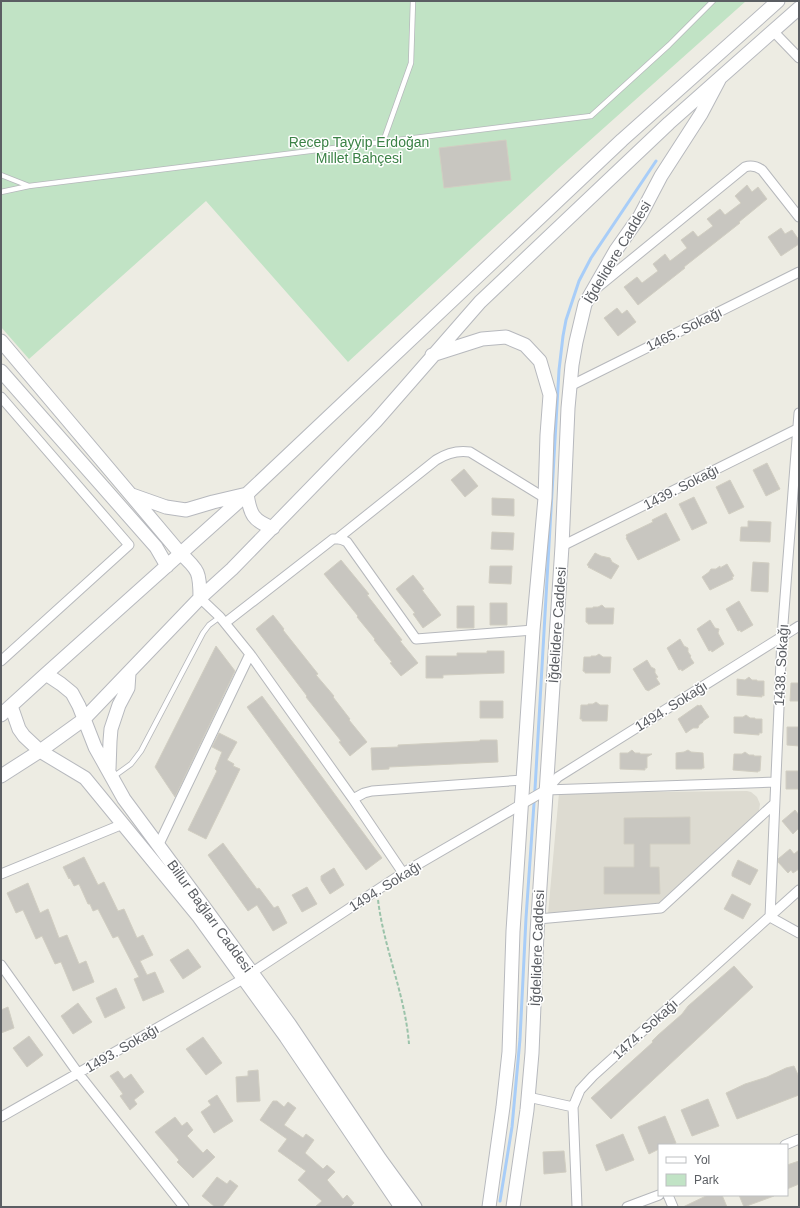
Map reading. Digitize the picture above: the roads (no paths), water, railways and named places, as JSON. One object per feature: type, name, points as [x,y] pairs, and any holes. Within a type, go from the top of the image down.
[{"type":"street","points":[[1,715],[247,494],[622,140],[778,1]]},
{"type":"street","points":[[1,776],[40,751],[83,720],[200,598],[232,569],[273,528],[376,421],[432,355],[485,297],[669,123],[799,8]]},
{"type":"street","points":[[773,31],[799,58]]},
{"type":"street","name":"İğdelidere Caddesi","points":[[515,1204],[528,1097],[534,1026],[544,791],[562,546],[570,386],[578,331],[585,304],[616,250],[640,216],[661,176],[701,114],[719,80]]},
{"type":"street","points":[[592,292],[745,167],[756,166],[762,170],[799,217]]},
{"type":"street","name":"1465. Sokağı","points":[[570,386],[799,272]]},
{"type":"street","name":"İğdelidere Caddesi","points":[[432,355],[482,339],[506,337],[526,346],[540,362],[550,395],[545,498],[533,630],[523,780],[526,801],[513,932],[509,1052],[489,1207]]},
{"type":"street","points":[[1,341],[180,553],[194,566],[200,577],[200,598],[222,620],[250,654],[404,873]]},
{"type":"street","points":[[1,371],[156,548],[167,566]]},
{"type":"street","points":[[1,397],[129,545],[1,661]]},
{"type":"street","name":"1438. Sokağı","points":[[770,917],[782,637],[799,413]]},
{"type":"street","name":"1439. Sokağı","points":[[562,546],[798,429]]},
{"type":"street","points":[[222,620],[333,540],[337,539],[436,460],[449,453],[456,451],[470,452],[545,498]]},
{"type":"street","points":[[132,495],[166,506],[186,510],[247,494]]},
{"type":"street","points":[[247,494],[254,518],[259,522],[273,528]]},
{"type":"street","points":[[337,539],[344,540],[346,542],[416,639],[533,630]]},
{"type":"street","name":"1494. Sokağı","points":[[247,976],[404,873],[544,791],[558,777],[799,626]]},
{"type":"street","points":[[158,846],[250,654]]},
{"type":"street","points":[[111,774],[109,752],[111,729],[119,704],[128,688],[129,673]]},
{"type":"street","name":"Billur Bağları Caddesi","points":[[46,674],[72,693],[79,706],[83,720],[95,747],[124,799],[207,910],[247,976]]},
{"type":"street","name":"Billur Bağları Caddesi","points":[[12,706],[19,729],[30,742],[40,751],[85,778],[247,976],[290,1025],[377,1163]]},
{"type":"street","points":[[353,799],[364,793],[372,792],[523,780]]},
{"type":"street","points":[[544,791],[775,782]]},
{"type":"street","points":[[538,919],[661,908],[774,804]]},
{"type":"street","points":[[1,874],[123,824]]},
{"type":"street","name":"1474. Sokağı","points":[[578,1207],[573,1107],[580,1090],[592,1076],[799,890]]},
{"type":"street","points":[[770,917],[799,933]]},
{"type":"street","points":[[1,965],[78,1073],[184,1207]]},
{"type":"street","name":"1493. Sokağı","points":[[1,1117],[247,976]]},
{"type":"street","points":[[528,1097],[573,1107]]},
{"type":"street","points":[[788,1144],[799,1140]]},
{"type":"street","points":[[377,1163],[398,1205]]},
{"type":"street","points":[[377,1163],[415,1207]]},
{"type":"street","points":[[627,1207],[658,1195]]},
{"type":"street","points":[[668,1196],[673,1207]]},
{"type":"lane","points":[[383,142],[411,63],[413,1]]},
{"type":"lane","points":[[1,192],[29,186],[591,116],[669,46],[713,1]]},
{"type":"lane","points":[[2,177],[29,186]]},
{"type":"lane","points":[[111,774],[131,764],[141,751],[203,632],[209,625],[222,620]]},
{"type":"waterway","points":[[500,1201],[512,1127],[520,1039],[559,370],[563,336],[566,320],[579,281],[591,258],[656,161]]},
{"type":"park label","name":"Recep Tayyip Erdoğan Millet Bahçesi","points":[[359,150]]}]
